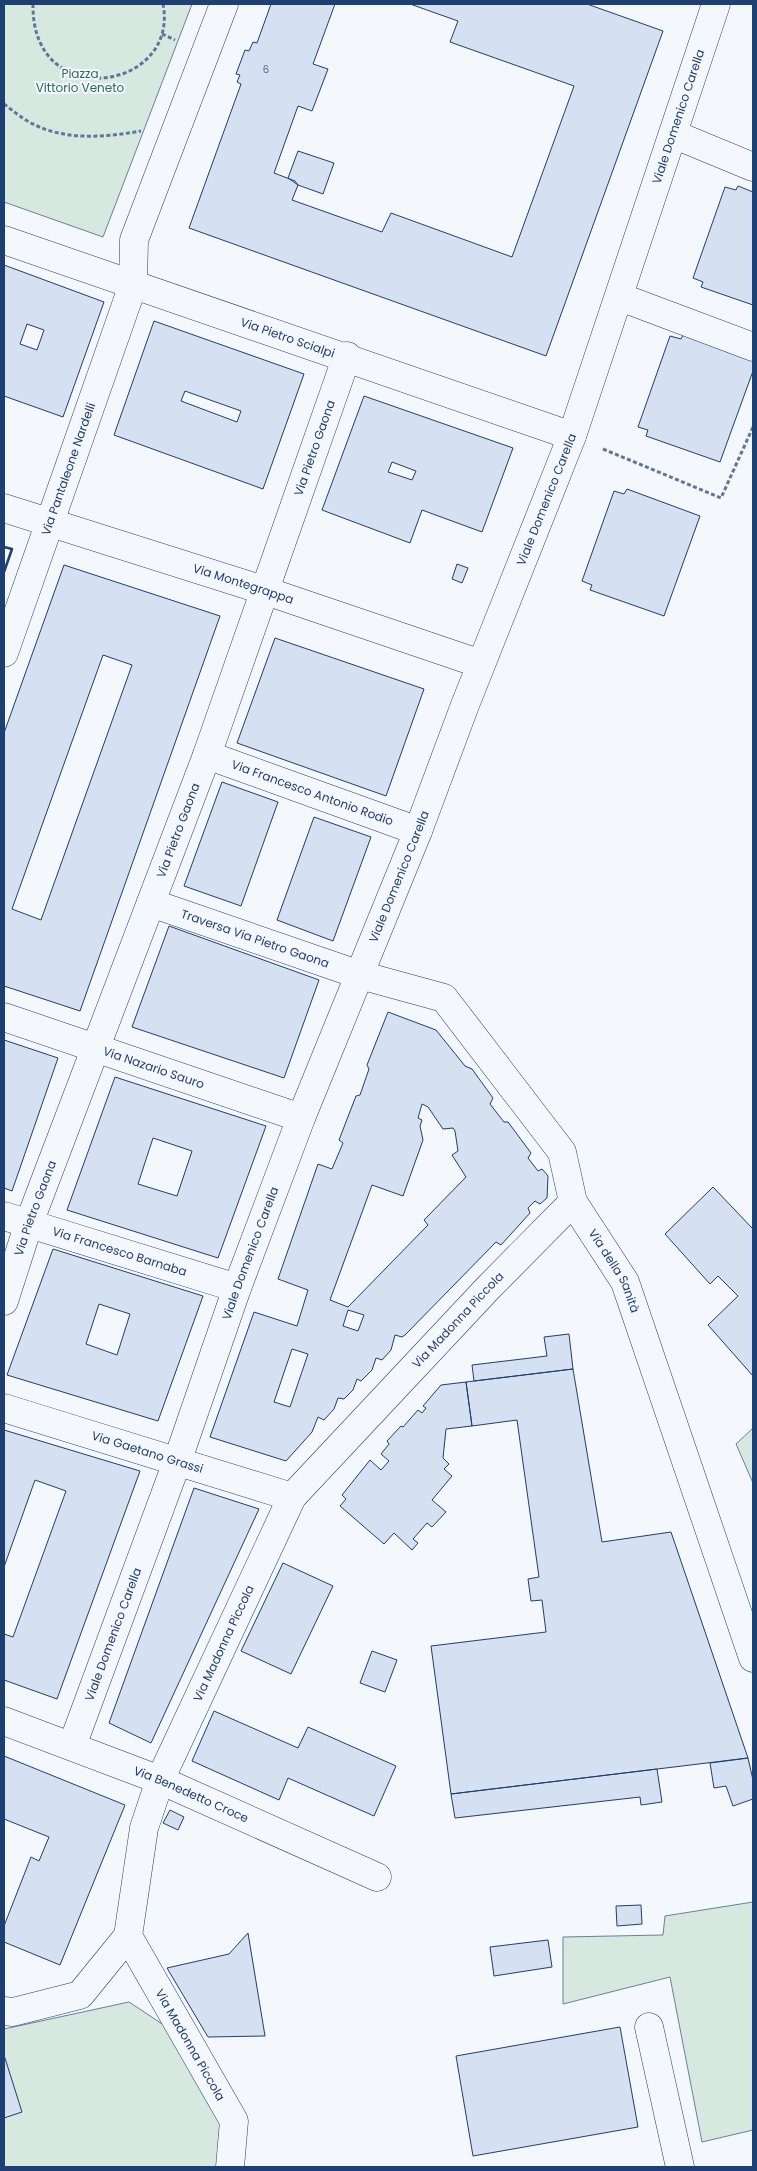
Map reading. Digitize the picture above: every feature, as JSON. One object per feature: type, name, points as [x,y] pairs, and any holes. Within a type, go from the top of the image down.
[{"type":"street","points":[[133,285],[134,240],[224,4]]},
{"type":"street","name":"Viale Domenico Carella","points":[[72,1746],[177,1462],[237,1288],[302,1118],[418,831],[480,664],[572,436],[620,297],[716,4]]},
{"type":"street","points":[[673,134],[753,167]]},
{"type":"street","name":"Via Pietro Scialpi","points":[[4,240],[347,356],[572,436]]},
{"type":"street","name":"Via Pantaleone Nardelli","points":[[4,652],[48,522],[133,285]]},
{"type":"street","points":[[620,297],[753,347]]},
{"type":"street","name":"Via Pietro Gaona","points":[[4,1301],[29,1224],[207,755],[263,590],[347,356]]},
{"type":"street","name":"Via Montegrappa","points":[[4,508],[263,590],[480,664]]},
{"type":"street","name":"Via Francesco Antonio Rodio","points":[[207,755],[418,831]]},
{"type":"street","name":"Traversa Via Pietro Gaona","points":[[151,903],[360,975]]},
{"type":"street","name":"Via della Sanità","points":[[360,975],[444,998],[562,1152],[573,1202],[625,1282],[753,1658]]},
{"type":"street","name":"Via Nazario Sauro","points":[[4,1018],[302,1118]]},
{"type":"street","name":"Via Madonna Piccola","points":[[230,2167],[234,2121],[128,1936],[144,1828],[160,1780],[292,1497],[488,1288],[573,1202]]},
{"type":"street","name":"Via Francesco Barnaba","points":[[4,1216],[237,1288]]},
{"type":"street","name":"Via Gaetano Grassi","points":[[4,1408],[292,1497]]},
{"type":"street","name":"Via Benedetto Croce","points":[[4,1721],[160,1780],[377,1877]]},
{"type":"street","points":[[4,2011],[13,2012],[80,1995],[128,1936]]},
{"type":"street","points":[[649,2028],[680,2167]]},
{"type":"path","points":[[33,4],[34,26],[46,52],[55,63],[73,75],[94,80],[116,77],[136,68],[152,53],[162,34],[165,13],[163,4]]},
{"type":"path","points":[[174,50],[177,41]]},
{"type":"path","points":[[4,104],[34,125],[71,136],[109,136],[144,130]]},
{"type":"path","points":[[572,436],[722,498],[753,427]]},
{"type":"green space","name":"Piazza Vittorio Veneto","points":[[4,4],[192,4],[103,237],[4,202]]},
{"type":"green space","points":[[753,1428],[753,1483],[736,1444]]},
{"type":"green space","points":[[753,1902],[753,2130],[702,2142],[670,1977],[563,2004],[563,1937],[663,1935],[665,1916]]},
{"type":"green space","points":[[129,2002],[188,2041],[234,2121],[230,2167],[4,2167],[4,2029]]},
{"type":"building","points":[[271,4],[335,4],[313,64],[328,69],[312,111],[298,106],[274,173],[295,181],[298,185],[292,200],[382,232],[391,213],[512,257],[574,86],[450,42],[458,21],[410,4],[587,4],[663,31],[546,356],[189,228],[241,84],[237,82],[240,75],[236,74],[245,50],[249,51],[253,42],[257,43]]},
{"type":"building","points":[[298,151],[334,163],[323,194],[298,185],[288,178]]},
{"type":"building","points":[[738,186],[753,192],[753,305],[701,287],[703,282],[693,278],[725,187],[736,190]]},
{"type":"building","points":[[4,265],[104,302],[63,417],[4,396]],"holes":[[[27,324],[44,330],[37,350],[20,344]]]},
{"type":"building","points":[[154,321],[304,374],[263,489],[114,435]],"holes":[[[185,391],[241,411],[237,422],[181,401]]]},
{"type":"building","points":[[683,335],[753,360],[753,371],[720,462],[646,436],[648,430],[638,427],[670,336],[681,339]]},
{"type":"building","points":[[364,396],[513,448],[482,532],[422,510],[410,543],[322,510]],"holes":[[[392,462],[416,471],[412,480],[388,472]]]},
{"type":"building","points":[[627,489],[700,516],[664,616],[590,590],[592,585],[582,581],[614,491],[624,494]]},
{"type":"building","points":[[457,564],[468,568],[462,583],[452,579]]},
{"type":"building","points":[[64,565],[220,616],[80,1011],[4,986],[4,733]],"holes":[[[103,655],[132,665],[41,920],[12,909]]]},
{"type":"building","points":[[275,638],[424,689],[386,796],[237,743]]},
{"type":"building","points":[[222,782],[278,802],[241,906],[184,886]]},
{"type":"building","points":[[314,817],[371,837],[333,941],[277,920]]},
{"type":"building","points":[[169,926],[319,980],[284,1078],[132,1027]]},
{"type":"building","points":[[388,1012],[436,1030],[465,1066],[472,1069],[493,1098],[490,1104],[504,1122],[508,1122],[531,1153],[528,1158],[538,1171],[542,1169],[548,1176],[547,1198],[540,1204],[535,1201],[528,1208],[530,1213],[501,1245],[496,1242],[405,1335],[402,1337],[395,1335],[391,1350],[382,1360],[376,1358],[372,1370],[361,1381],[357,1379],[353,1390],[344,1399],[338,1398],[334,1409],[324,1420],[318,1417],[312,1432],[286,1461],[210,1437],[254,1312],[297,1326],[308,1290],[278,1279],[318,1164],[332,1169],[343,1143],[339,1140],[356,1096],[360,1095],[369,1069],[367,1065]],"holes":[[[422,1104],[428,1107],[443,1129],[453,1128],[455,1131],[458,1151],[452,1155],[466,1177],[424,1220],[428,1225],[348,1307],[330,1300],[372,1185],[403,1196],[423,1140],[420,1126],[422,1120],[418,1118]],[[348,1310],[364,1315],[358,1331],[343,1326]],[[292,1349],[308,1354],[290,1407],[274,1402]]]},
{"type":"building","points":[[4,1040],[58,1058],[12,1191],[4,1188]]},
{"type":"building","points":[[115,1077],[266,1126],[218,1258],[67,1210]],"holes":[[[153,1138],[192,1151],[177,1196],[138,1184]]]},
{"type":"building","points":[[713,1187],[753,1229],[753,1376],[708,1325],[738,1296],[718,1276],[710,1284],[665,1234]]},
{"type":"building","points":[[53,1249],[203,1296],[158,1421],[7,1375]],"holes":[[[99,1304],[130,1314],[117,1355],[86,1344]]]},
{"type":"building","points":[[569,1334],[573,1369],[474,1381],[472,1365],[547,1356],[544,1337]]},
{"type":"building","points":[[573,1369],[602,1542],[671,1532],[748,1758],[451,1794],[431,1646],[546,1632],[542,1600],[531,1601],[528,1579],[539,1577],[517,1420],[472,1426],[466,1382]]},
{"type":"building","points":[[466,1382],[472,1426],[446,1429],[443,1458],[449,1464],[444,1469],[452,1476],[432,1500],[446,1512],[432,1527],[427,1523],[413,1539],[418,1543],[412,1550],[394,1533],[384,1544],[340,1506],[346,1499],[342,1495],[370,1460],[381,1470],[389,1461],[381,1454],[389,1444],[387,1441],[418,1410],[422,1413],[426,1408],[423,1406],[441,1385]]},
{"type":"building","points":[[4,1430],[140,1471],[57,1699],[4,1680],[4,1634],[13,1637],[66,1491],[35,1480],[4,1567]]},
{"type":"building","points":[[194,1488],[259,1509],[151,1743],[109,1723]]},
{"type":"building","points":[[283,1563],[333,1586],[291,1674],[241,1651]]},
{"type":"building","points":[[372,1651],[397,1660],[385,1692],[360,1683]]},
{"type":"building","points":[[214,1711],[298,1748],[308,1727],[396,1766],[374,1816],[288,1778],[279,1800],[192,1761]]},
{"type":"building","points":[[4,1756],[125,1805],[60,1965],[4,1942],[4,1926],[31,1857],[39,1861],[49,1837],[4,1819]]},
{"type":"building","points":[[748,1758],[753,1780],[753,1799],[733,1806],[726,1786],[714,1788],[710,1763]]},
{"type":"building","points":[[657,1769],[662,1802],[641,1805],[640,1797],[455,1818],[451,1794]]},
{"type":"building","points":[[170,1810],[184,1817],[178,1830],[163,1823]]},
{"type":"building","points":[[641,1905],[642,1924],[617,1926],[616,1906]]},
{"type":"building","points":[[248,1933],[265,2036],[208,2037],[167,1968],[229,1954]]},
{"type":"building","points":[[548,1940],[552,1967],[494,1976],[490,1947]]},
{"type":"building","points":[[620,2027],[638,2127],[473,2156],[456,2056]]},
{"type":"building","points":[[4,2055],[22,2112],[4,2118]]},
{"type":"wall","points":[[4,547],[12,549],[4,572]]}]
